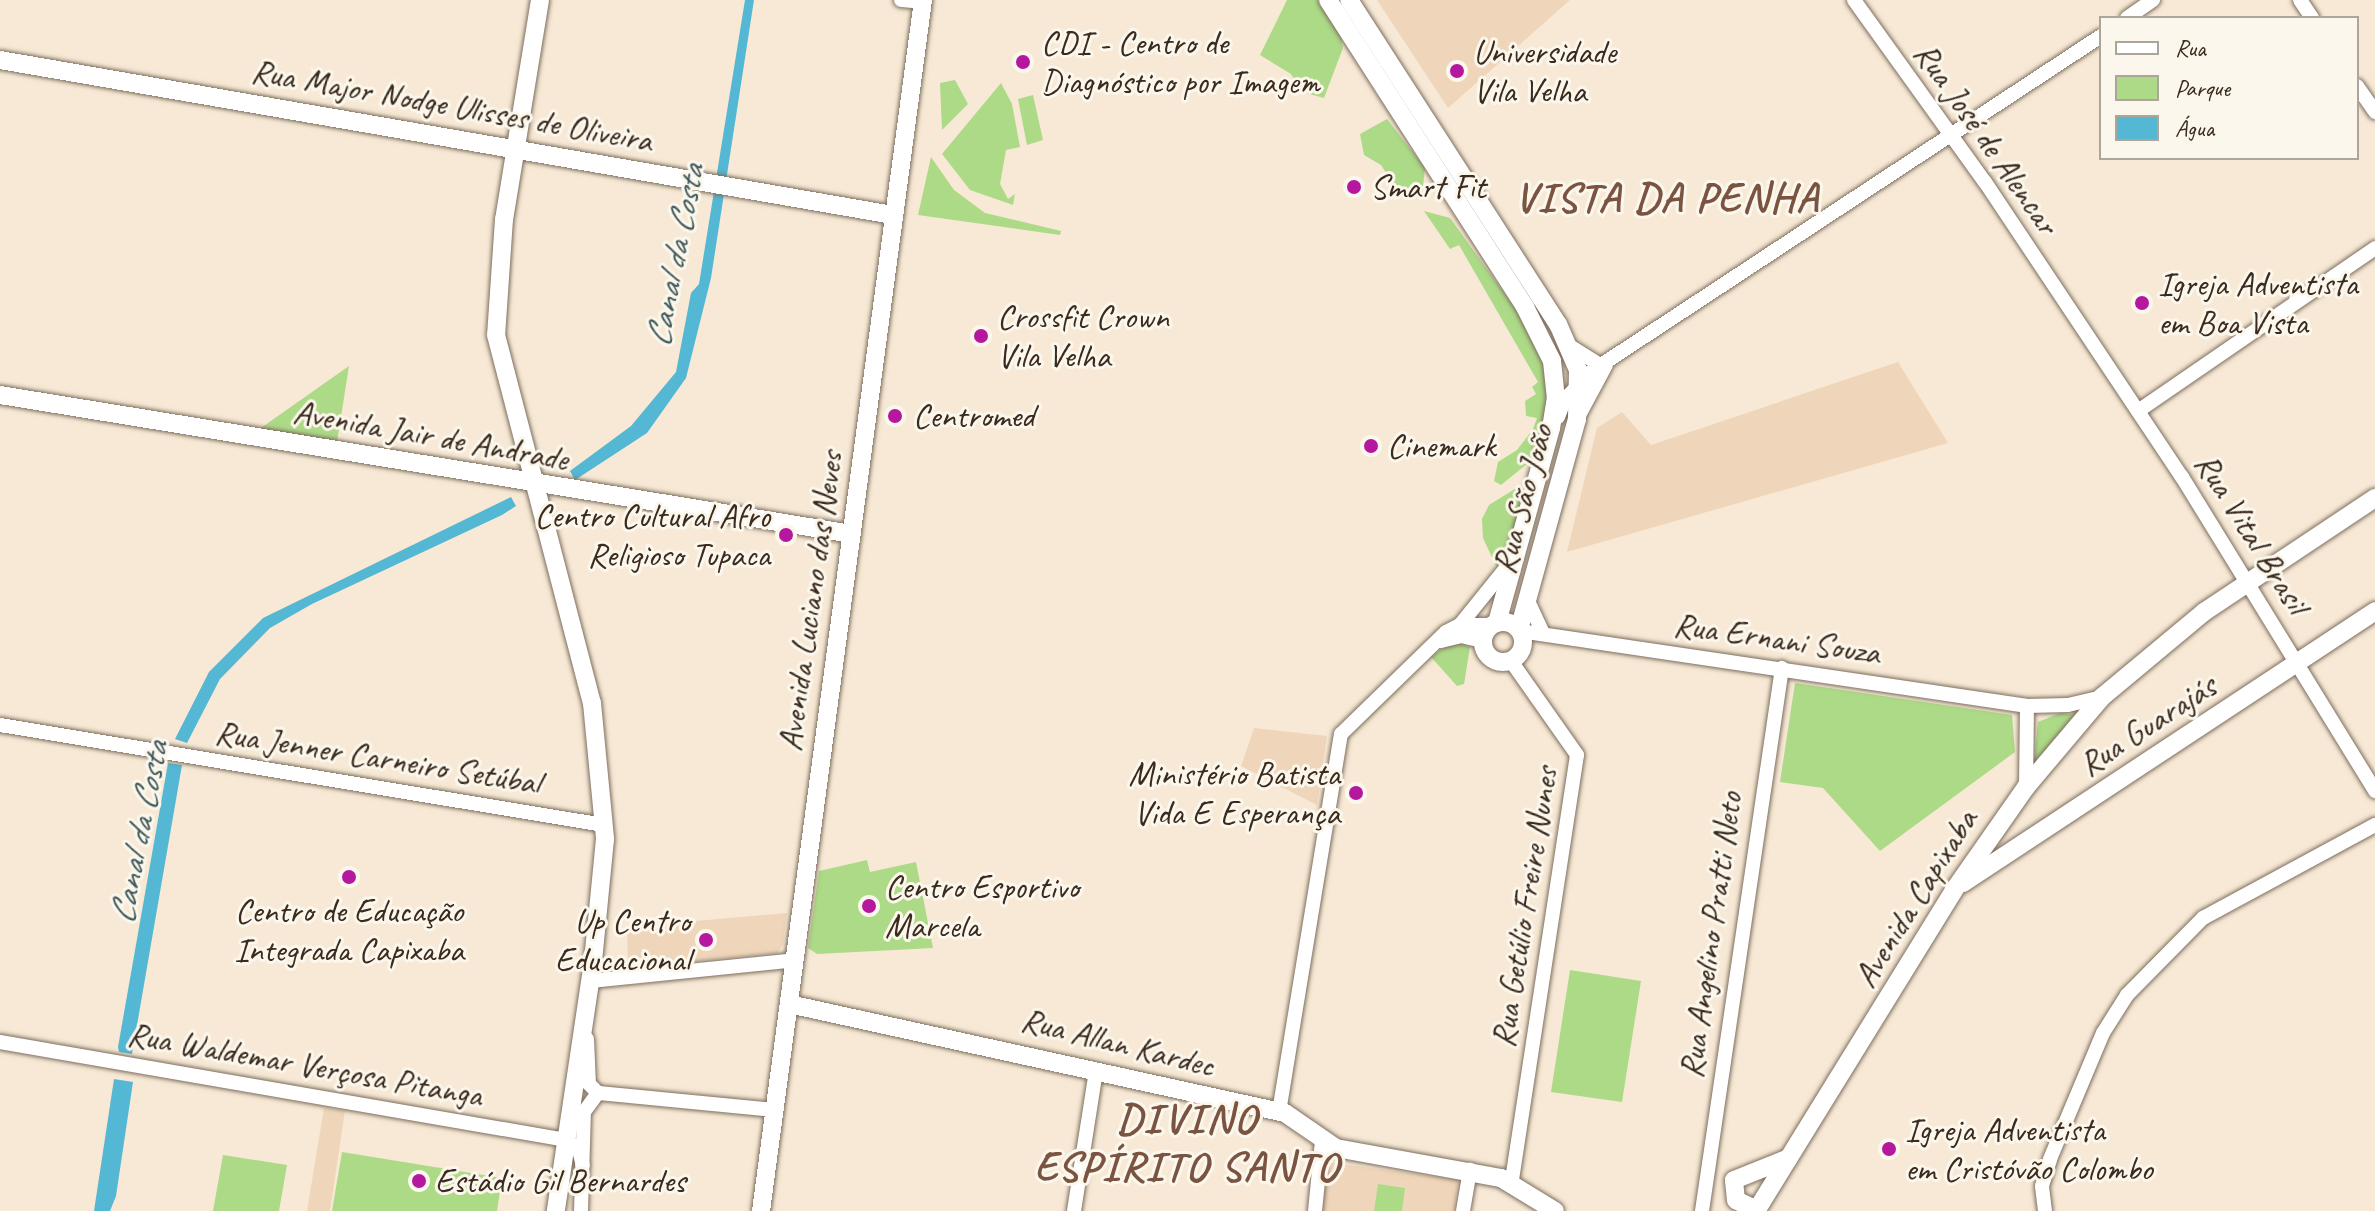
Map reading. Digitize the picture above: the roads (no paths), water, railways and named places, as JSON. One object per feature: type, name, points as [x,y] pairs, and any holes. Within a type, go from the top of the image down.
[{"type":"main road","points":[[540,0],[498,270],[496,335],[592,703],[604,825],[590,981],[556,1211]]},
{"type":"main road","name":"Rua São João","points":[[1328,0],[1541,334],[1555,385],[1551,428],[1522,542],[1491,630]]},
{"type":"main road","name":"Avenida Luciano das Neves","points":[[761,1211],[923,1]]},
{"type":"main road","points":[[1354,8],[1568,345],[1580,384]]},
{"type":"main road","name":"Rua Major Nodge Ulisses de Oliveira","points":[[0,60],[893,215]]},
{"type":"main road","name":"Rua São João","points":[[1511,661],[1523,645],[1519,630],[1577,419],[1580,384]]},
{"type":"main road","name":"Avenida Jair de Andrade","points":[[0,395],[534,485],[852,534]]},
{"type":"main road","name":"Avenida Capixaba","points":[[1756,1211],[1998,824],[2102,697],[2160,644],[2375,498]]},
{"type":"main road","name":"Rua Guarajás","points":[[1954,890],[2375,611]]},
{"type":"main road","points":[[1511,661],[1493,660],[1491,630],[1519,630]]},
{"type":"main road","points":[[1998,824],[2002,836],[2016,847]]},
{"type":"main road","name":"Rua Allan Kardec","points":[[789,1004],[1279,1112],[1322,1141],[1344,1150],[1470,1170],[1512,1182],[1555,1211]]},
{"type":"main road","points":[[1756,1211],[1736,1200],[1734,1180],[1790,1158]]},
{"type":"street","points":[[901,0],[923,1]]},
{"type":"street","points":[[1341,0],[1354,8]]},
{"type":"street","name":"Rua José de Alencar","points":[[1854,0],[2072,311]]},
{"type":"street","points":[[2130,16],[2153,0]]},
{"type":"street","points":[[1551,428],[1580,384],[1605,364],[2099,37]]},
{"type":"street","points":[[2359,89],[2375,112]]},
{"type":"street","points":[[2138,411],[2375,248]]},
{"type":"street","name":"Rua Vital Brasil","points":[[2072,311],[2299,663],[2375,791]]},
{"type":"street","points":[[1568,345],[1605,364]]},
{"type":"street","points":[[1577,419],[1605,364]]},
{"type":"street","points":[[1279,1112],[1341,734],[1433,644],[1460,625],[1497,584],[1522,542]]},
{"type":"street","points":[[1528,601],[1542,631]]},
{"type":"street","points":[[1460,625],[1491,630]]},
{"type":"street","points":[[1433,644],[1491,630]]},
{"type":"street","name":"Rua Ernani Souza","points":[[1519,630],[1542,631],[2027,706],[2046,707],[2102,697]]},
{"type":"street","name":"Rua Getúlio Freire Nunes","points":[[1511,661],[1577,755],[1512,1182]]},
{"type":"street","name":"Rua Angelino Pratti Neto","points":[[1702,1211],[1782,668]]},
{"type":"street","points":[[2026,787],[2027,706]]},
{"type":"street","points":[[2027,731],[2046,707]]},
{"type":"street","name":"Rua Jenner Carneiro Setúbal","points":[[0,725],[604,825]]},
{"type":"street","points":[[2045,1211],[2042,1186],[2103,1033],[2127,995],[2203,918],[2375,825]]},
{"type":"street","points":[[590,981],[795,960]]},
{"type":"street","points":[[584,1027],[589,1087],[598,1093],[775,1110]]},
{"type":"street","name":"Rua Waldemar Verçosa Pitanga","points":[[0,1042],[566,1140]]},
{"type":"street","points":[[1074,1211],[1096,1071]]},
{"type":"street","points":[[581,1211],[584,1112],[598,1093]]},
{"type":"street","points":[[566,1140],[579,1150],[583,1166]]},
{"type":"street","points":[[1315,1211],[1322,1141]]},
{"type":"street","points":[[1463,1211],[1470,1170]]},
{"type":"water","points":[[745,0],[754,0],[711,278],[686,378],[647,433],[575,480],[570,471],[631,426],[676,372],[691,293],[699,284]]},
{"type":"water","points":[[511,497],[516,506],[502,515],[312,604],[270,628],[220,679],[187,743],[175,739],[209,672],[263,618]]},
{"type":"water","points":[[168,763],[182,765],[132,1054],[119,1052],[118,1047]]},
{"type":"water","points":[[114,1079],[133,1082],[116,1196],[110,1211],[94,1211]]},
{"type":"place","name":"CDI - Centro de Diagnóstico por Imagem","points":[[1023,62]]},
{"type":"place","name":"Universidade Vila Velha","points":[[1457,71]]},
{"type":"place","name":"Smart Fit","points":[[1354,187]]},
{"type":"place","name":"Igreja Adventista em Boa Vista","points":[[2142,303]]},
{"type":"place","name":"Crossfit Crown Vila Velha","points":[[981,336]]},
{"type":"place","name":"Centromed","points":[[895,416]]},
{"type":"place","name":"Cinemark","points":[[1371,446]]},
{"type":"place","name":"Centro Cultural Afro Religioso Tupaca","points":[[786,535]]},
{"type":"place","name":"Ministério Batista Vida E Esperança","points":[[1356,793]]},
{"type":"place","name":"Centro de Educação Integrada Capixaba","points":[[349,877]]},
{"type":"place","name":"Centro Esportivo Marcela","points":[[869,906]]},
{"type":"place","name":"Up Centro Educacional","points":[[706,940]]},
{"type":"place","name":"Igreja Adventista em Cristóvão Colombo","points":[[1889,1149]]},
{"type":"place","name":"Estádio Gil Bernardes","points":[[419,1181]]},
{"type":"district","name":"VISTA DA PENHA","points":[[1667,198]]},
{"type":"district","name":"DIVINO ESPÍRITO SANTO","points":[[1187,1143]]},
{"type":"water label","name":"Canal da Costa","points":[[675,256]]},
{"type":"water label","name":"Canal da Costa","points":[[139,833]]}]
